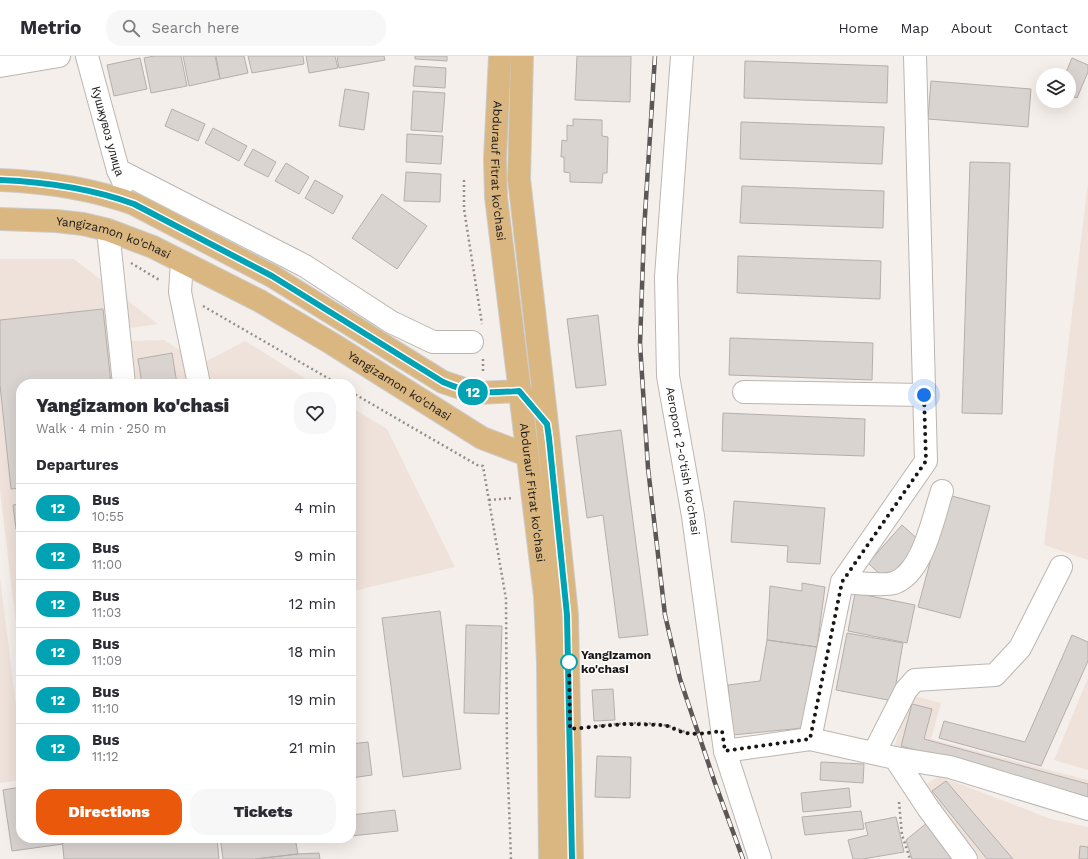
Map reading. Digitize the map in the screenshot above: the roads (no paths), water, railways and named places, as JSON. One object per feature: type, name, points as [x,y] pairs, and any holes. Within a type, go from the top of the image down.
[{"type":"main road","name":"Abdurauf Fitrat ko'chasi","points":[[500,56],[495,158],[496,197],[545,596],[548,663],[550,859]]},
{"type":"main road","name":"Abdurauf Fitrat ko'chasi","points":[[522,56],[518,161],[519,186],[547,424],[567,615],[572,859]]},
{"type":"main road","points":[[0,180],[64,185],[112,196],[134,204],[272,276],[443,382],[458,389],[476,393],[519,391],[547,424],[527,456]]},
{"type":"main road","name":"Yangizamon ko'chasi","points":[[0,219],[56,221],[108,230],[153,247],[273,309],[331,343],[482,438],[527,456]]},
{"type":"street","points":[[0,66],[59,56]]},
{"type":"street","name":"Кушжувоз улица","points":[[87,56],[118,170],[134,204]]},
{"type":"street","name":"Aeroport 2-o'tish ko'chasi","points":[[682,56],[666,277],[668,376],[693,516],[724,741],[760,859]]},
{"type":"street","points":[[810,739],[842,582],[926,461],[915,56]]},
{"type":"street","points":[[118,170],[305,266],[391,322],[434,342],[480,342]]},
{"type":"street","points":[[108,230],[109,253],[114,270],[124,379]]},
{"type":"street","points":[[182,262],[180,292],[198,379]]},
{"type":"street","points":[[744,392],[924,395]]},
{"type":"street","points":[[842,582],[893,583],[906,576],[921,556],[942,491]]},
{"type":"street","points":[[874,753],[906,690],[915,680],[995,675],[1020,648],[1061,567]]},
{"type":"street","points":[[724,741],[810,739],[895,758],[950,767],[1088,809]]},
{"type":"street","points":[[895,758],[928,808],[966,859]]},
{"type":"railway","points":[[655,56],[644,231],[640,344],[648,468],[665,615],[680,679],[715,783],[743,859]]},
{"type":"place","name":"Yangizamon ko'chasi","points":[[569,662]]}]
